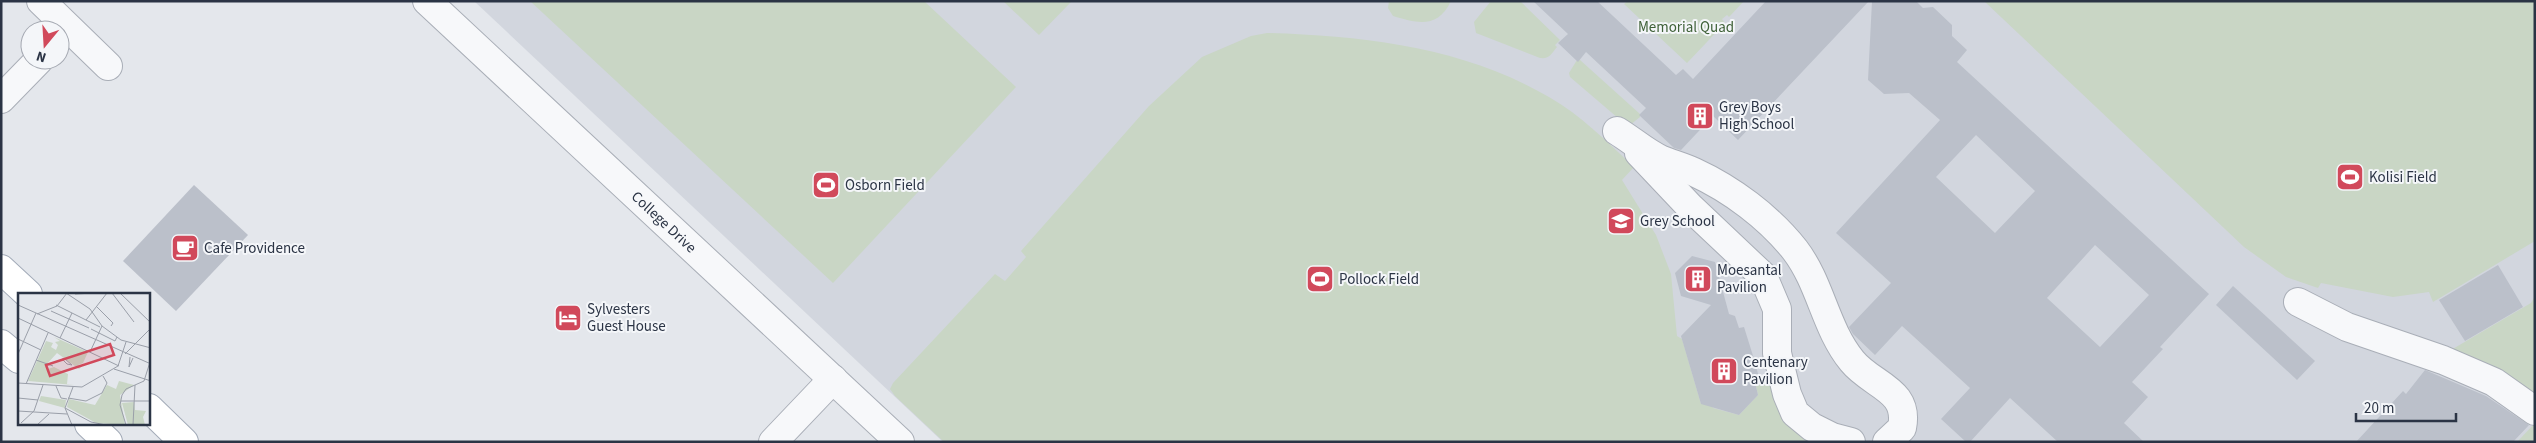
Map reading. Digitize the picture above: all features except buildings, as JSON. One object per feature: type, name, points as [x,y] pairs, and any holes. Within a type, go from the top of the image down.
[{"type":"main road","points":[[1,269],[27,293]]},
{"type":"main road","points":[[1,344],[18,359]]},
{"type":"main road","points":[[150,409],[184,442]]},
{"type":"main road","points":[[91,426],[108,442]]},
{"type":"street","points":[[41,1],[56,20]]},
{"type":"street","name":"College Drive","points":[[427,1],[900,442]]},
{"type":"street","points":[[70,36],[108,66]]},
{"type":"street","points":[[1,99],[29,70]]},
{"type":"street","points":[[1851,442],[1832,437],[1812,427],[1795,413],[1787,394],[1777,352],[1777,309],[1763,276],[1691,208],[1618,131],[1661,159],[1686,168],[1717,184],[1779,231],[1796,251],[1814,282],[1841,346],[1865,375],[1898,398],[1903,408],[1902,428],[1887,442]]},
{"type":"street","points":[[2298,302],[2347,327],[2443,360],[2494,382],[2535,411]]},
{"type":"street","points":[[773,442],[833,379]]},
{"type":"shaded area","name":"Grey School","points":[[474,1],[2535,1],[2535,442],[943,442]]},
{"type":"green space","name":"Osborn Field","points":[[530,1],[924,1],[1016,87],[833,283]]},
{"type":"green space","points":[[1003,1],[1072,1],[1039,35]]},
{"type":"green space","points":[[1389,1],[1451,1],[1446,10],[1434,20],[1419,22],[1393,16],[1388,8]]},
{"type":"green space","points":[[1491,1],[1520,1],[1560,40],[1555,45],[1557,47],[1552,54],[1548,57],[1540,58],[1476,33],[1474,22]]},
{"type":"green space","name":"Memorial Quad","points":[[1628,1],[1744,1],[1729,17],[1727,15],[1722,19],[1725,23],[1687,63],[1624,4]]},
{"type":"green space","name":"Kolisi Field","points":[[1984,1],[2535,1],[2535,241],[2433,302],[2429,292],[2393,297],[2321,283],[2318,288],[2286,277],[2244,247]]},
{"type":"green space","name":"Pollock Field","points":[[1267,33],[1376,41],[1448,56],[1482,66],[1516,80],[1549,97],[1572,112],[1634,167],[1622,180],[1656,235],[1671,274],[1677,336],[1682,339],[1701,404],[1710,401],[1713,408],[1739,415],[1758,395],[1755,382],[1770,374],[1811,442],[944,442],[895,396],[890,389],[893,383],[995,274],[1005,281],[1026,257],[1021,251],[1149,106],[1202,57],[1251,36]]},
{"type":"green space","points":[[1577,60],[1580,60],[1640,114],[1640,117],[1630,125],[1625,124],[1570,77],[1569,73]]},
{"type":"green space","points":[[2535,296],[2535,394],[2478,359],[2451,350],[2531,303]]},
{"type":"green space","points":[[2535,423],[2535,442],[2517,442]]},
{"type":"place","name":"Grey Boys High School","points":[[1700,116]]},
{"type":"place","name":"Kolisi Field","points":[[2350,177]]},
{"type":"place","name":"Osborn Field","points":[[826,185]]},
{"type":"place","name":"Grey School","points":[[1621,221]]},
{"type":"place","name":"Cafe Providence","points":[[185,248]]},
{"type":"place","name":"Pollock Field","points":[[1320,279]]},
{"type":"place","name":"Moesantal Pavilion","points":[[1698,279]]},
{"type":"place","name":"Sylvesters Guest House","points":[[568,318]]},
{"type":"place","name":"Centenary Pavilion","points":[[1724,371]]}]
